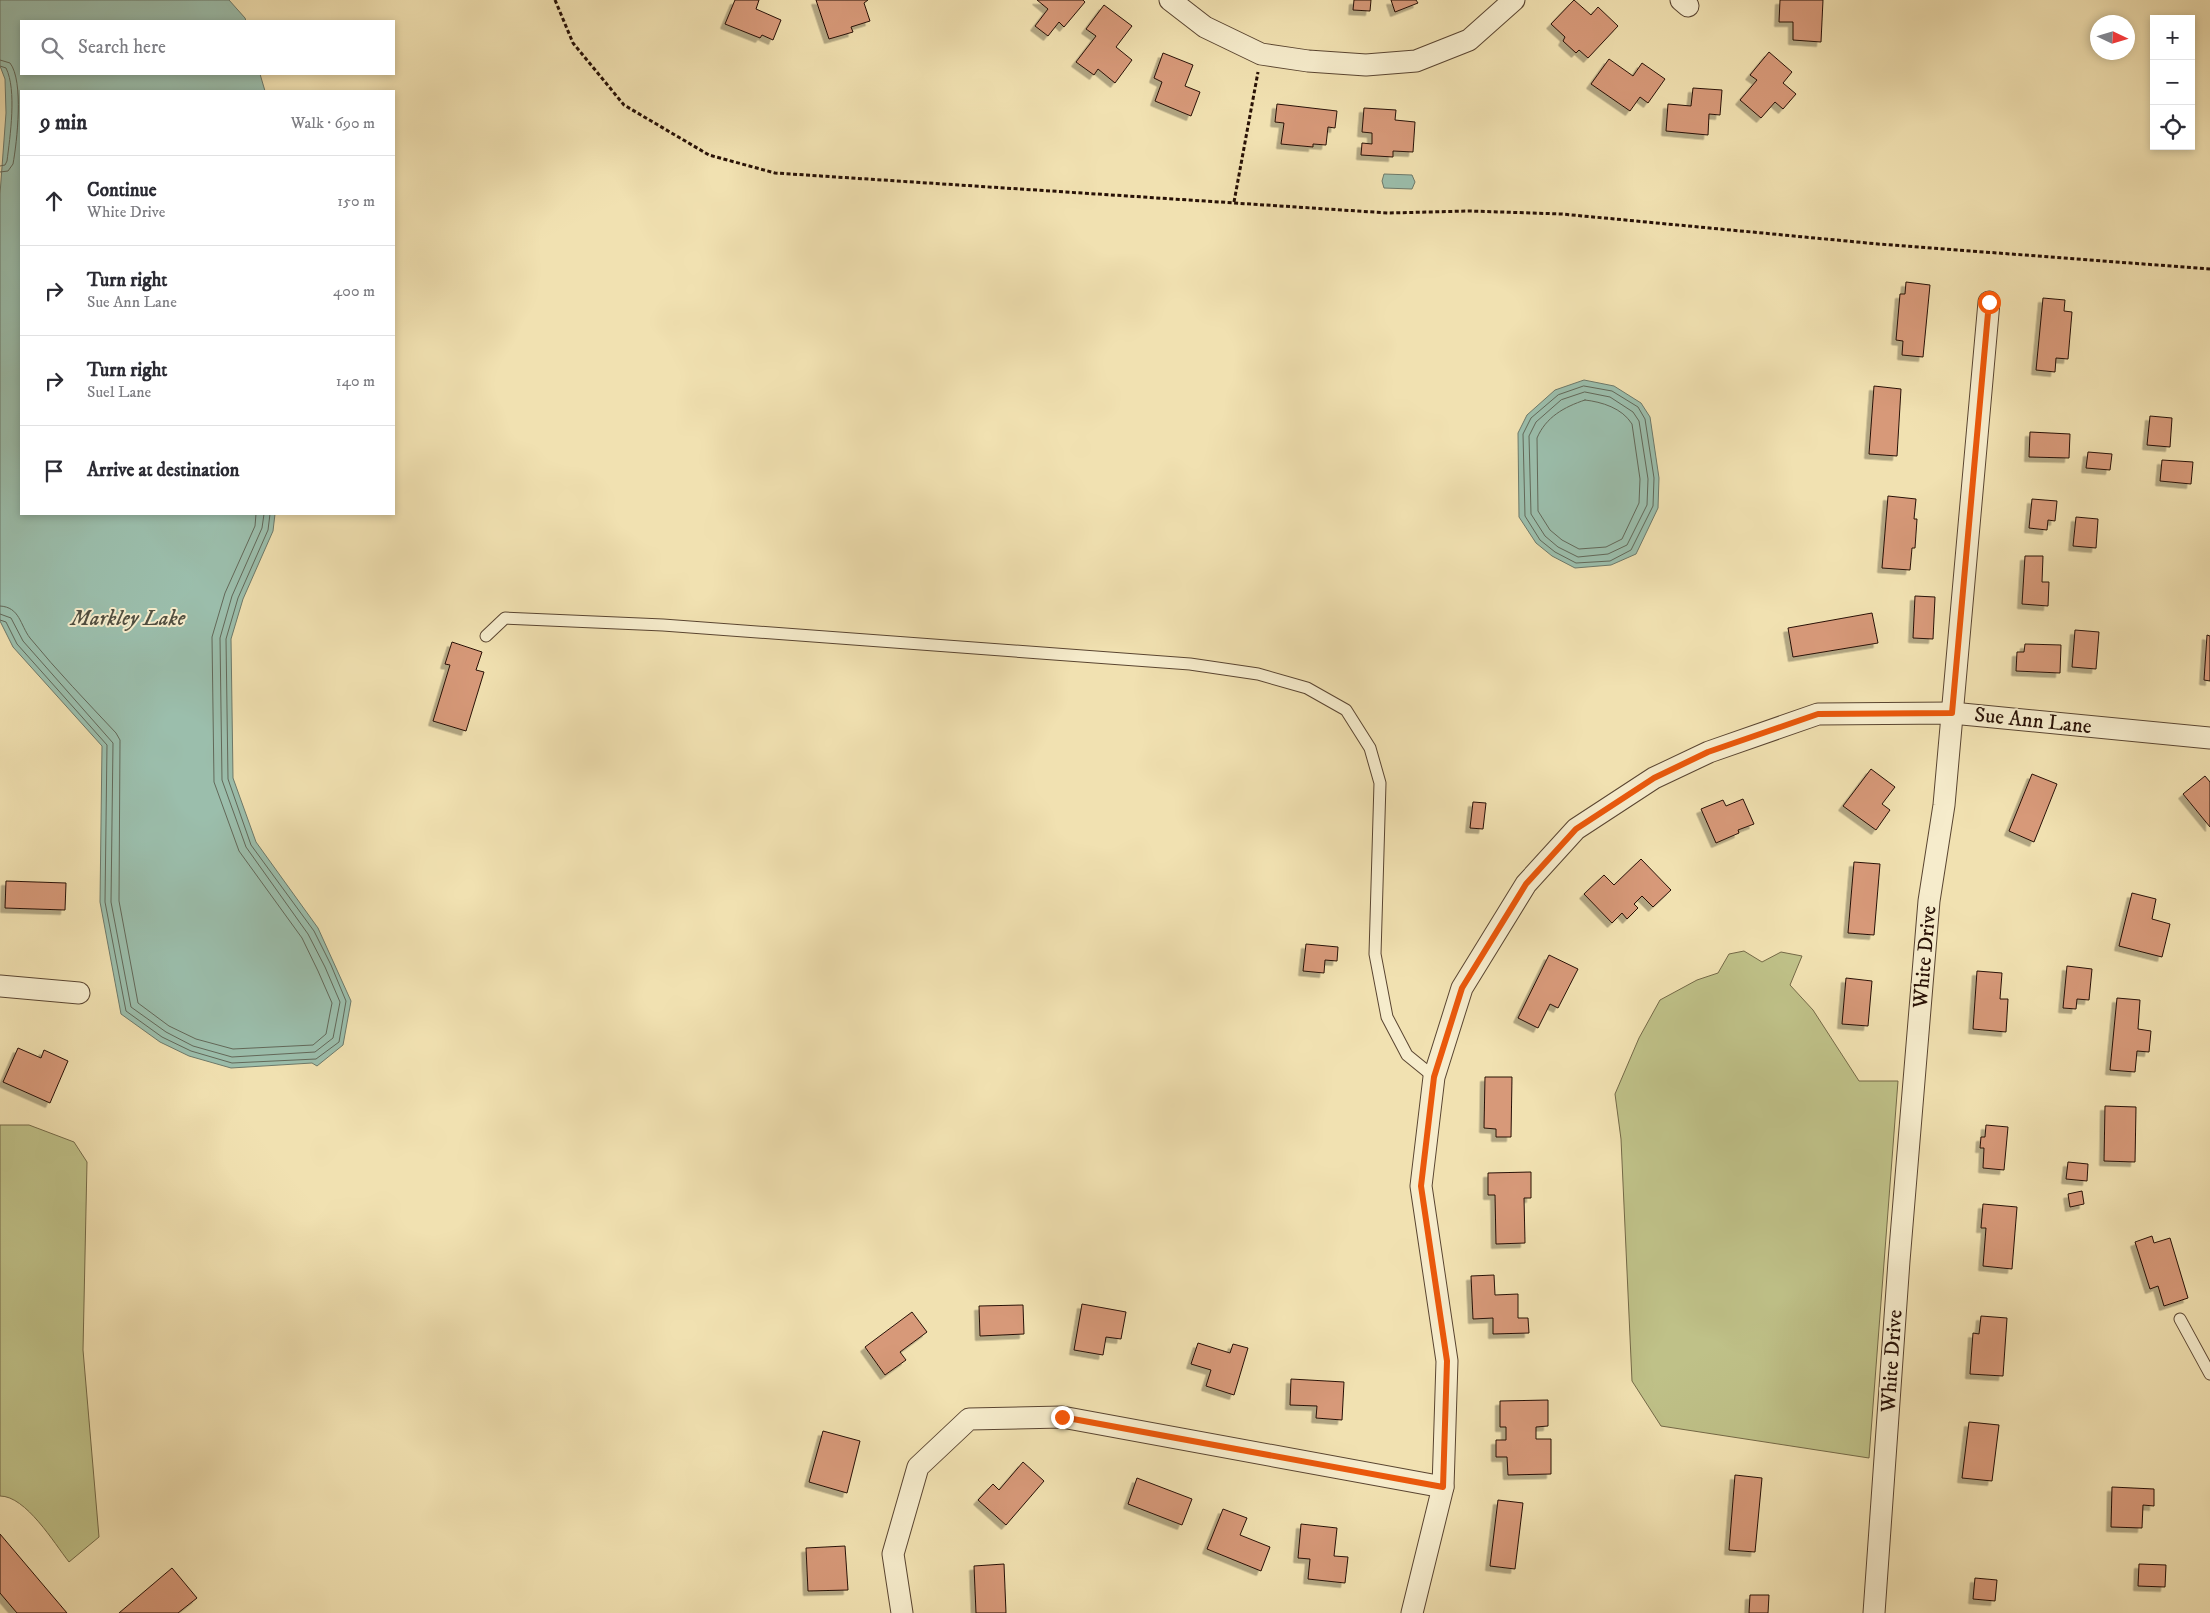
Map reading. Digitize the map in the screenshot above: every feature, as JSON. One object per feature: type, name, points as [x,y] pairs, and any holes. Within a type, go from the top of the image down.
[{"type":"street","points":[[1170,0],[1205,27],[1261,54],[1308,61],[1366,65],[1416,61],[1469,40],[1514,0]]},
{"type":"street","name":"White Drive","points":[[1874,1613],[1899,1261],[1928,910],[1944,805],[1989,302]]},
{"type":"street","name":"Sue Ann Lane","points":[[1412,1613],[1443,1487],[1447,1361],[1421,1186],[1434,1077],[1462,988],[1526,884],[1576,829],[1654,778],[1708,752],[1818,714],[1952,713],[2210,738]]},
{"type":"street","points":[[0,986],[78,992]]},
{"type":"street","points":[[902,1613],[893,1554],[918,1467],[969,1419],[1062,1417],[1443,1487]]},
{"type":"lane","points":[[486,636],[505,618],[673,626],[1190,664],[1258,674],[1306,688],[1346,710],[1370,748],[1380,783],[1375,954],[1387,1017],[1407,1055],[1434,1077]]},
{"type":"lane","points":[[2180,1319],[2210,1374]]},
{"type":"path","points":[[555,0],[574,43],[624,105],[709,155],[775,173],[1102,196],[1234,202],[1388,213],[1470,211],[1562,214],[1887,245],[2210,269]]},
{"type":"path","points":[[1234,202],[1261,54]]},
{"type":"green space","points":[[1744,951],[1762,962],[1781,952],[1802,956],[1790,985],[1813,1010],[1859,1081],[1898,1081],[1869,1458],[1661,1426],[1632,1381],[1621,1139],[1615,1094],[1639,1038],[1660,1000],[1697,980],[1718,973],[1729,954]]},
{"type":"green space","points":[[0,1125],[29,1125],[74,1142],[87,1162],[83,1350],[99,1537],[69,1562],[39,1522],[29,1512],[10,1498],[0,1496]]},
{"type":"water","name":"Markley Lake","points":[[0,0],[229,0],[246,20],[20,20],[20,75],[260,75],[265,90],[20,90],[20,515],[275,515],[273,531],[243,599],[231,639],[233,778],[256,842],[318,928],[351,1001],[343,1045],[317,1066],[312,1063],[231,1068],[189,1056],[160,1042],[121,1014],[100,902],[102,746],[13,647],[0,621],[0,194],[6,113],[5,79],[0,66]]},
{"type":"water","points":[[1384,174],[1412,175],[1415,182],[1412,189],[1384,188],[1382,181]]},
{"type":"water","points":[[1584,380],[1614,386],[1641,403],[1650,417],[1659,478],[1658,508],[1636,554],[1611,565],[1575,568],[1552,556],[1536,543],[1519,517],[1518,433],[1527,415],[1555,390]]},
{"type":"building","points":[[735,0],[759,0],[756,9],[781,20],[773,40],[762,35],[760,38],[725,24]]},
{"type":"building","points":[[816,0],[868,0],[864,3],[870,21],[851,27],[853,32],[829,39]]},
{"type":"building","points":[[1037,0],[1083,0],[1085,2],[1064,27],[1059,22],[1048,36],[1035,26],[1048,9]]},
{"type":"building","points":[[1354,0],[1371,0],[1370,11],[1353,10]]},
{"type":"building","points":[[1391,0],[1416,0],[1418,3],[1395,12]]},
{"type":"building","points":[[1574,0],[1591,15],[1598,7],[1618,26],[1588,58],[1579,50],[1576,53],[1563,41],[1565,37],[1551,24]]},
{"type":"building","points":[[1780,0],[1823,0],[1821,42],[1793,40],[1793,22],[1779,22]]},
{"type":"building","points":[[1104,5],[1132,26],[1116,47],[1132,60],[1115,83],[1098,69],[1094,75],[1076,62],[1096,36],[1086,29]]},
{"type":"building","points":[[1769,52],[1792,72],[1783,83],[1796,94],[1783,109],[1775,102],[1761,118],[1740,100],[1757,80],[1750,75]]},
{"type":"building","points":[[1163,53],[1193,65],[1185,86],[1200,92],[1191,116],[1155,101],[1162,82],[1154,78]]},
{"type":"building","points":[[1609,59],[1633,76],[1642,63],[1665,79],[1648,103],[1640,97],[1630,111],[1591,84]]},
{"type":"building","points":[[1693,88],[1722,90],[1720,115],[1709,114],[1708,135],[1666,131],[1668,104],[1691,106]]},
{"type":"building","points":[[1277,104],[1337,111],[1335,128],[1328,127],[1326,145],[1313,144],[1313,147],[1281,144],[1284,123],[1275,122]]},
{"type":"building","points":[[1364,108],[1396,110],[1395,120],[1415,122],[1413,152],[1393,151],[1393,157],[1361,155],[1362,143],[1372,144],[1372,133],[1362,132]]},
{"type":"building","points":[[1906,282],[1930,285],[1923,357],[1902,355],[1903,341],[1896,340],[1900,294],[1905,294]]},
{"type":"building","points":[[2043,298],[2065,300],[2064,311],[2072,312],[2068,359],[2056,358],[2055,372],[2036,370]]},
{"type":"building","points":[[1874,386],[1901,389],[1897,456],[1869,454]]},
{"type":"building","points":[[2150,416],[2172,418],[2170,447],[2147,445]]},
{"type":"building","points":[[2030,432],[2070,434],[2069,458],[2029,457]]},
{"type":"building","points":[[2088,452],[2112,454],[2110,470],[2086,468]]},
{"type":"building","points":[[2162,460],[2193,462],[2191,484],[2160,481]]},
{"type":"building","points":[[1888,496],[1916,499],[1914,519],[1917,519],[1915,548],[1912,548],[1910,570],[1882,568]]},
{"type":"building","points":[[2032,499],[2057,501],[2055,521],[2048,520],[2047,530],[2029,528]]},
{"type":"building","points":[[2076,517],[2098,519],[2096,548],[2073,546]]},
{"type":"building","points":[[2025,556],[2043,556],[2042,582],[2049,582],[2048,606],[2022,604]]},
{"type":"building","points":[[1915,596],[1935,597],[1933,639],[1913,638]]},
{"type":"building","points":[[1872,613],[1878,643],[1793,657],[1788,628]]},
{"type":"building","points":[[2075,630],[2099,632],[2096,669],[2072,667]]},
{"type":"building","points":[[2207,635],[2210,636],[2210,681],[2204,680]]},
{"type":"building","points":[[452,642],[482,652],[476,670],[484,672],[466,731],[433,721],[450,665],[445,664]]},
{"type":"building","points":[[2025,644],[2061,645],[2060,673],[2016,671],[2017,652],[2024,652]]},
{"type":"building","points":[[1871,769],[1895,787],[1882,804],[1890,810],[1876,830],[1843,806]]},
{"type":"building","points":[[2032,774],[2057,784],[2034,842],[2009,831]]},
{"type":"building","points":[[2205,776],[2210,782],[2210,827],[2183,794]]},
{"type":"building","points":[[1743,799],[1754,824],[1738,830],[1739,833],[1716,843],[1701,809],[1723,800],[1726,806]]},
{"type":"building","points":[[1473,802],[1486,803],[1483,829],[1470,828]]},
{"type":"building","points":[[1641,859],[1671,890],[1653,907],[1642,896],[1634,904],[1638,908],[1627,919],[1622,913],[1612,923],[1584,894],[1604,875],[1614,885]]},
{"type":"building","points":[[1854,862],[1880,864],[1874,935],[1848,933]]},
{"type":"building","points":[[6,881],[66,883],[65,910],[5,908]]},
{"type":"building","points":[[2132,893],[2156,899],[2152,919],[2170,924],[2162,957],[2119,946]]},
{"type":"building","points":[[1306,944],[1338,947],[1337,961],[1325,960],[1324,973],[1303,971]]},
{"type":"building","points":[[1549,955],[1578,969],[1558,1008],[1550,1004],[1538,1028],[1518,1018]]},
{"type":"building","points":[[2067,966],[2092,969],[2089,1000],[2077,999],[2076,1009],[2063,1008]]},
{"type":"building","points":[[1977,971],[2002,973],[2000,999],[2008,999],[2006,1032],[1973,1029]]},
{"type":"building","points":[[1846,978],[1872,981],[1868,1026],[1842,1024]]},
{"type":"building","points":[[2117,998],[2140,1000],[2138,1029],[2151,1031],[2149,1052],[2137,1051],[2135,1072],[2110,1070]]},
{"type":"building","points":[[18,1048],[41,1058],[44,1050],[68,1061],[50,1103],[3,1082]]},
{"type":"building","points":[[1485,1077],[1512,1077],[1511,1137],[1496,1137],[1496,1129],[1484,1128]]},
{"type":"building","points":[[2105,1106],[2136,1107],[2135,1162],[2104,1161]]},
{"type":"building","points":[[1986,1125],[2008,1127],[2004,1170],[1983,1168],[1984,1148],[1980,1148],[1981,1137],[1985,1137]]},
{"type":"building","points":[[2068,1162],[2088,1164],[2087,1181],[2066,1179]]},
{"type":"building","points":[[1531,1172],[1531,1198],[1524,1198],[1525,1243],[1496,1244],[1495,1195],[1488,1195],[1488,1173]]},
{"type":"building","points":[[2082,1191],[2084,1204],[2070,1207],[2068,1194]]},
{"type":"building","points":[[1983,1204],[2017,1207],[2012,1269],[1983,1266],[1986,1228],[1981,1228]]},
{"type":"building","points":[[2152,1236],[2154,1243],[2170,1238],[2188,1298],[2164,1306],[2158,1286],[2150,1289],[2135,1242]]},
{"type":"building","points":[[1494,1275],[1495,1295],[1518,1294],[1518,1318],[1528,1318],[1529,1333],[1493,1334],[1493,1318],[1473,1319],[1471,1276]]},
{"type":"building","points":[[1082,1304],[1126,1312],[1121,1339],[1106,1337],[1103,1355],[1074,1350]]},
{"type":"building","points":[[1023,1305],[1024,1334],[980,1336],[979,1306]]},
{"type":"building","points":[[912,1312],[927,1332],[900,1352],[906,1360],[885,1375],[865,1347]]},
{"type":"building","points":[[1981,1316],[2007,1318],[2003,1376],[1970,1374],[1973,1333],[1979,1334]]},
{"type":"building","points":[[1198,1343],[1230,1353],[1233,1344],[1248,1348],[1234,1395],[1206,1386],[1211,1370],[1191,1364]]},
{"type":"building","points":[[1291,1379],[1344,1382],[1342,1420],[1316,1418],[1317,1406],[1290,1405]]},
{"type":"building","points":[[1548,1400],[1548,1426],[1536,1427],[1536,1439],[1551,1439],[1551,1474],[1508,1475],[1507,1457],[1496,1457],[1496,1440],[1506,1440],[1506,1427],[1500,1427],[1500,1401]]},
{"type":"building","points":[[1969,1422],[1999,1425],[1992,1481],[1962,1478]]},
{"type":"building","points":[[823,1431],[860,1441],[847,1493],[809,1482]]},
{"type":"building","points":[[1023,1462],[1044,1481],[1006,1525],[978,1500],[993,1484],[999,1490]]},
{"type":"building","points":[[1735,1475],[1762,1478],[1755,1552],[1729,1550]]},
{"type":"building","points":[[1137,1478],[1192,1499],[1182,1525],[1128,1504]]},
{"type":"building","points":[[2112,1487],[2154,1489],[2154,1506],[2143,1505],[2142,1528],[2111,1527]]},
{"type":"building","points":[[1498,1500],[1523,1503],[1515,1569],[1490,1566]]},
{"type":"building","points":[[1223,1509],[1247,1518],[1240,1535],[1270,1547],[1261,1571],[1207,1549]]},
{"type":"building","points":[[1301,1524],[1337,1528],[1334,1556],[1348,1557],[1345,1583],[1308,1579],[1310,1559],[1298,1558]]},
{"type":"building","points":[[0,1534],[67,1613],[17,1613],[0,1593]]},
{"type":"building","points":[[845,1546],[848,1590],[808,1591],[806,1548]]},
{"type":"building","points":[[1004,1564],[1006,1613],[976,1613],[974,1566]]},
{"type":"building","points":[[2139,1564],[2166,1565],[2165,1587],[2138,1586]]},
{"type":"building","points":[[172,1568],[197,1598],[178,1613],[119,1613]]},
{"type":"building","points":[[1975,1578],[1997,1580],[1995,1601],[1973,1599]]},
{"type":"building","points":[[1750,1595],[1769,1595],[1768,1613],[1749,1613]]},
{"type":"route","points":[[1062,1417],[1443,1487],[1447,1361],[1421,1186],[1434,1077],[1462,988],[1526,884],[1576,829],[1654,778],[1708,752],[1818,714],[1952,713],[1989,302]]}]
